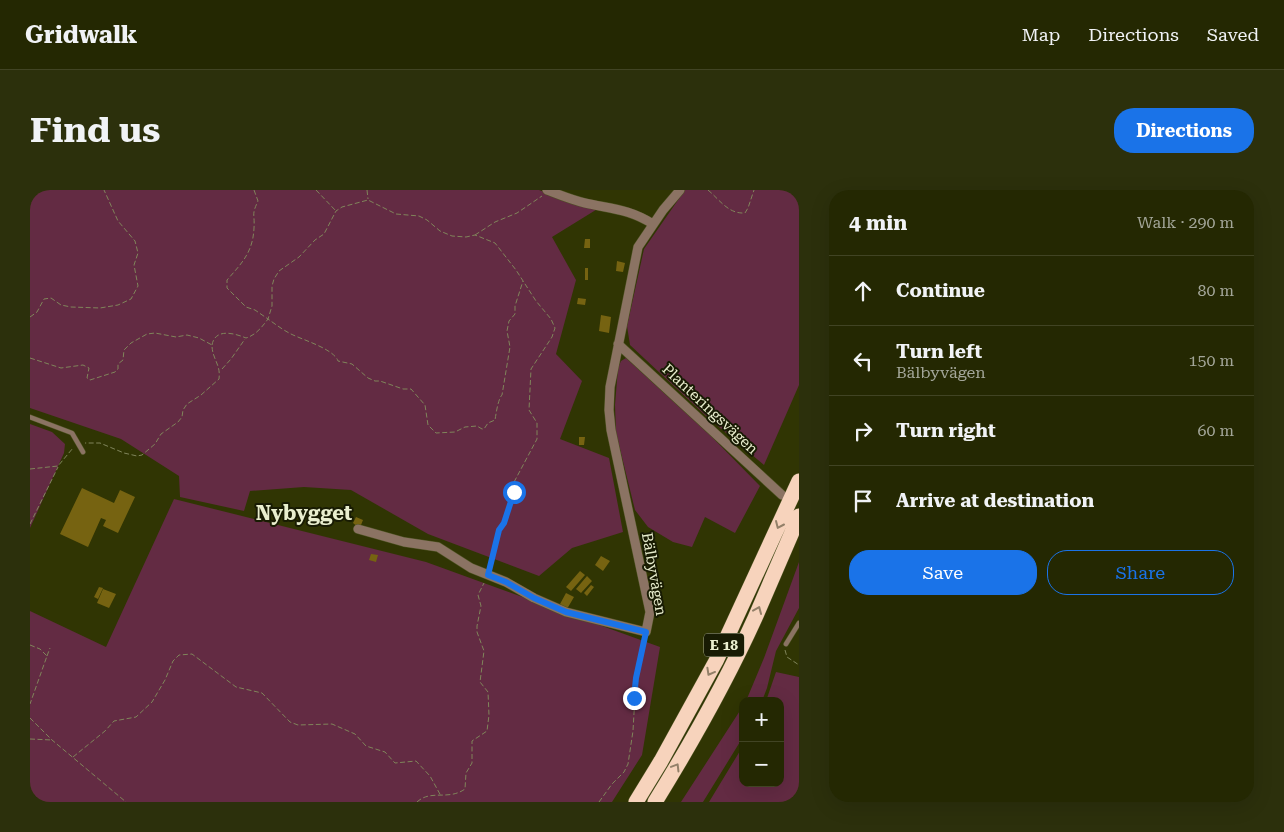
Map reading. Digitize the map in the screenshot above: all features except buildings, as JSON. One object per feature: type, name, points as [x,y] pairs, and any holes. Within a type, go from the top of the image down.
[{"type":"highway","name":"E 18","points":[[636,802],[661,761],[716,661],[799,481]]},
{"type":"highway","name":"E 18","points":[[655,802],[697,732],[726,677],[755,619],[799,516]]},
{"type":"street","points":[[548,190],[586,203],[617,208],[639,215],[653,224],[680,190]]},
{"type":"street","name":"Bälbyvägen","points":[[358,529],[404,542],[438,548],[470,568],[506,582],[534,598],[566,612],[646,632],[650,612],[609,422],[610,387],[638,247],[653,224]]},
{"type":"street","name":"Planteringsvägen","points":[[618,344],[782,495]]},
{"type":"lane","points":[[30,417],[72,433],[83,452]]},
{"type":"lane","points":[[786,644],[799,623]]},
{"type":"path","points":[[30,317],[37,312],[44,299],[51,298],[61,305],[71,307],[100,308],[118,305],[131,299],[138,286],[134,265],[138,253],[135,240],[118,221],[104,190]]},
{"type":"path","points":[[254,190],[258,201],[252,214],[254,226],[253,239],[248,255],[227,280],[227,288],[246,307],[255,310],[291,334],[325,349],[337,358],[338,361],[352,364],[368,378],[403,389],[411,389],[425,405],[428,424],[436,433],[455,432],[464,427],[477,426],[482,429],[488,423],[495,420],[509,358],[510,346],[507,331],[509,321],[515,314],[515,306],[523,280]]},
{"type":"path","points":[[316,190],[336,211]]},
{"type":"path","points":[[367,190],[368,200]]},
{"type":"path","points":[[220,370],[231,359],[246,338],[255,334],[268,319],[272,306],[274,279],[285,266],[299,257],[315,240],[324,234],[336,211],[342,207],[368,200],[396,214],[419,216],[440,231],[452,236],[466,237],[475,235],[495,222],[517,214],[548,190]]},
{"type":"path","points":[[708,190],[731,211],[737,213],[745,213],[754,190]]},
{"type":"path","points":[[417,802],[425,796],[459,793],[465,789],[466,773],[472,763],[472,741],[487,731],[490,715],[488,692],[480,682],[484,652],[477,632],[480,606],[478,595],[488,575],[499,530],[504,523],[514,496],[513,484],[537,439],[537,423],[529,410],[528,397],[531,369],[552,337],[555,328],[551,319],[495,243],[475,235]]},
{"type":"path","points":[[30,524],[58,466],[78,443],[100,442],[124,453],[136,456],[142,455],[155,444],[161,434],[178,422],[187,404],[201,395],[219,379],[220,370],[214,355],[213,341],[220,334],[227,332],[236,333],[246,338]]},
{"type":"path","points":[[30,358],[61,368],[83,365],[89,368],[87,378],[90,380],[116,372],[118,364],[123,360],[124,350],[131,343],[148,334],[155,333],[176,337],[188,335],[199,338],[212,346]]},
{"type":"path","points":[[30,469],[58,466]]},
{"type":"path","points":[[599,802],[612,784],[624,772],[631,755],[636,678],[646,632]]},
{"type":"path","points":[[786,644],[787,657],[799,665]]},
{"type":"path","points":[[30,645],[40,649],[47,656]]},
{"type":"path","points":[[30,704],[50,648]]},
{"type":"path","points":[[73,757],[105,731],[114,721],[136,717],[152,702],[165,680],[173,660],[179,655],[192,654],[236,687],[262,693],[290,722],[298,725],[332,724],[355,734],[366,746],[385,752],[395,763],[416,761],[430,776],[441,796]]},
{"type":"path","points":[[30,718],[52,740],[126,802]]},
{"type":"path","points":[[30,739],[52,740]]},
{"type":"shaded area","points":[[30,190],[539,190],[572,202],[599,208],[552,237],[576,280],[556,354],[582,381],[560,439],[609,458],[623,532],[572,548],[539,576],[428,534],[351,490],[304,487],[250,491],[244,511],[180,497],[179,476],[121,439],[30,408]]},
{"type":"shaded area","points":[[685,190],[799,190],[799,385],[764,465],[706,416],[630,345],[627,326],[644,249]]},
{"type":"shaded area","points":[[626,358],[711,436],[760,486],[735,533],[705,517],[692,547],[673,542],[648,527],[635,510],[616,433],[615,405],[618,368],[621,361]]},
{"type":"shaded area","points":[[30,424],[52,432],[65,444],[64,453],[30,528]]},
{"type":"shaded area","points":[[174,499],[426,562],[660,647],[642,755],[612,802],[34,802],[30,799],[30,611],[106,647]]},
{"type":"shaded area","points":[[799,562],[799,608],[776,651],[764,697],[748,697]]},
{"type":"shaded area","points":[[776,672],[799,677],[799,802],[709,802],[739,753],[739,787],[784,787],[784,697],[767,697]]},
{"type":"shaded area","points":[[739,712],[739,744],[703,802],[681,802]]},
{"type":"district","name":"Nybygget","points":[[304,513]]},
{"type":"route","points":[[514,492],[504,523],[499,530],[488,575],[513,585],[534,598],[566,612],[646,632],[636,678],[634,698]]}]
